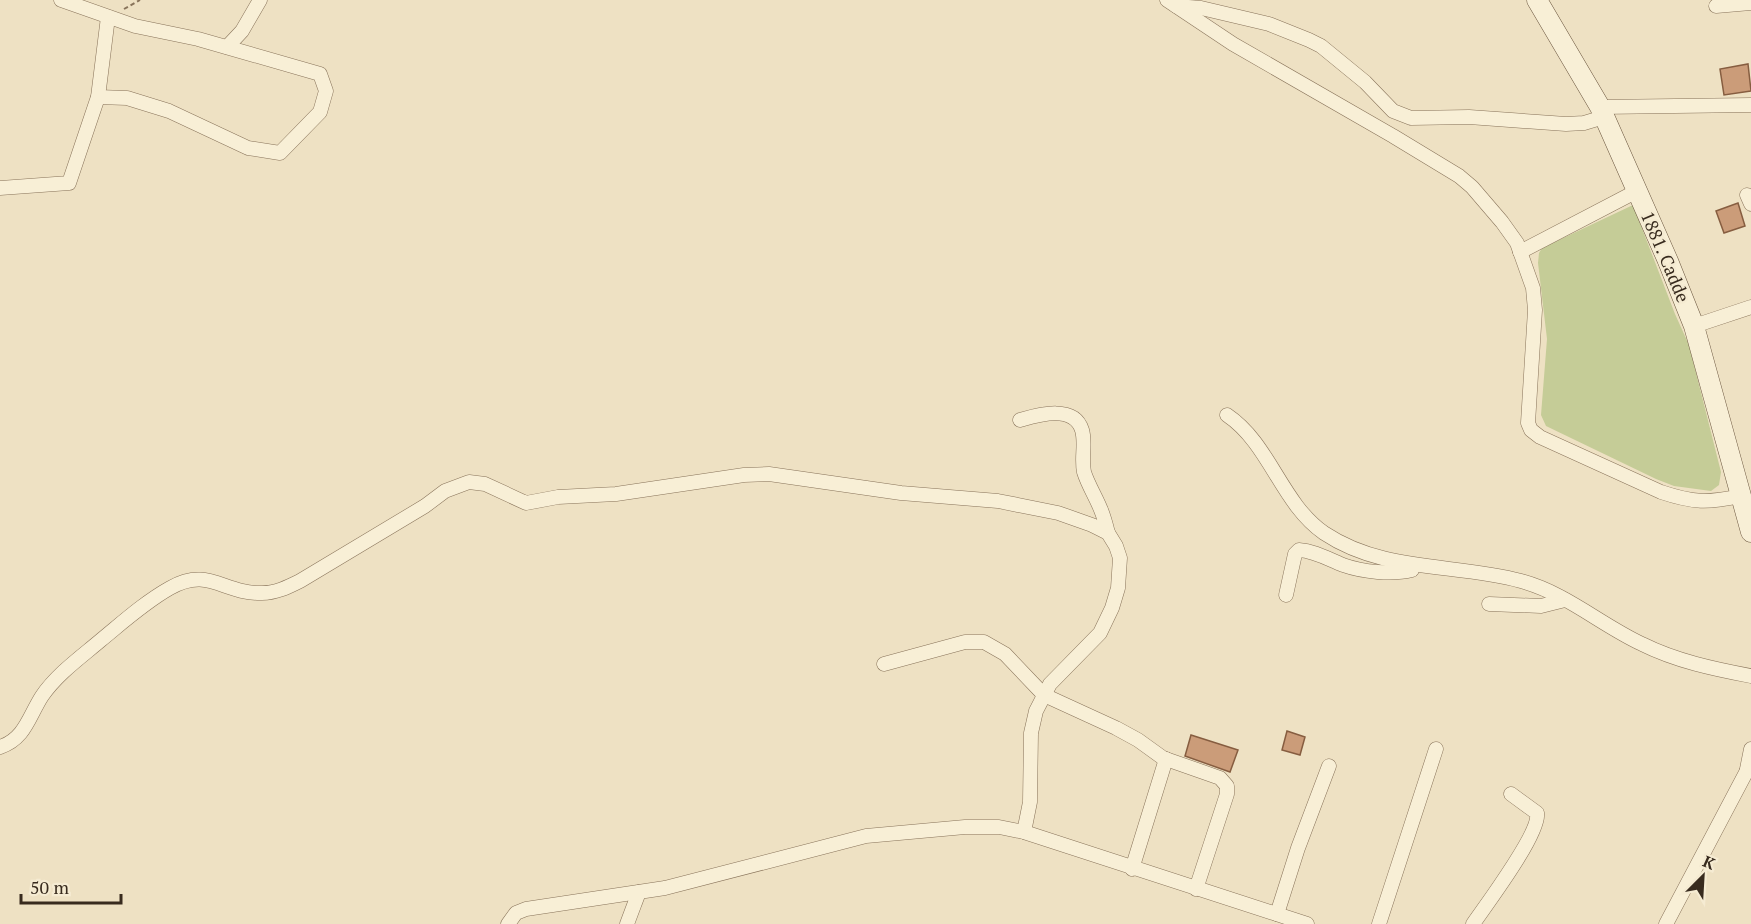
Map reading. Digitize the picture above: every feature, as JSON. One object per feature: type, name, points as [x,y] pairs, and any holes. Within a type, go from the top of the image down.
[{"type":"street","points":[[61,0],[135,26],[227,47],[320,74],[326,91],[320,112],[280,153],[248,148],[170,111],[127,98],[98,97]]},
{"type":"street","points":[[227,47],[242,31],[260,0]]},
{"type":"street","name":"1881. Cadde","points":[[1537,0],[1602,112],[1638,191],[1694,326],[1751,532]]},
{"type":"street","points":[[1172,3],[1269,24],[1309,39],[1365,82],[1393,111],[1411,118],[1469,117],[1566,124],[1584,123],[1602,112],[1751,105]]},
{"type":"street","points":[[1172,3],[1233,44],[1436,162],[1472,187],[1502,222],[1520,252],[1533,288],[1535,310],[1528,423],[1531,430],[1540,437],[1660,492],[1681,499],[1711,502],[1741,496]]},
{"type":"street","points":[[1716,6],[1751,3]]},
{"type":"street","points":[[0,188],[69,183],[98,97],[108,17]]},
{"type":"street","points":[[1393,136],[1403,116]]},
{"type":"street","points":[[1520,252],[1638,191]]},
{"type":"street","points":[[1694,326],[1751,307]]},
{"type":"street","points":[[1020,420],[1055,413],[1072,417],[1079,423],[1083,438],[1085,475],[1120,558],[1118,588],[1112,608],[1100,633],[1050,684],[1036,711],[1031,733],[1030,802],[1024,832]]},
{"type":"street","points":[[1227,415],[1249,432],[1296,505],[1321,530],[1343,545],[1367,555],[1420,566],[1477,572],[1522,581],[1565,600],[1641,644],[1704,666],[1751,676]]},
{"type":"street","points":[[0,747],[18,737],[42,696],[64,671],[167,589],[190,579],[199,578],[251,593],[278,591],[320,569],[425,506],[445,491],[469,482],[485,484],[526,502],[558,497],[615,494],[744,475],[769,474],[852,487],[1008,503],[1058,513],[1108,533]]},
{"type":"street","points":[[1286,595],[1294,554],[1299,550],[1313,552],[1345,566],[1364,570],[1399,572],[1420,566]]},
{"type":"street","points":[[1489,604],[1540,606],[1565,600]]},
{"type":"street","points":[[884,664],[966,642],[984,642],[1005,654],[1044,695],[1116,728],[1166,759],[1220,778],[1227,786],[1227,794],[1196,889]]},
{"type":"street","points":[[1379,924],[1436,749]]},
{"type":"street","points":[[1666,924],[1749,766],[1751,749]]},
{"type":"street","points":[[1132,869],[1166,759]]},
{"type":"street","points":[[1277,914],[1298,848],[1329,766]]},
{"type":"street","points":[[1473,924],[1513,867],[1538,823],[1538,813],[1510,794]]},
{"type":"street","points":[[508,924],[516,913],[526,909],[665,888],[866,836],[965,827],[999,827],[1024,832],[1307,924]]},
{"type":"street","points":[[627,924],[639,892]]},
{"type":"green space","points":[[1633,205],[1689,345],[1721,472],[1719,485],[1711,491],[1674,486],[1656,479],[1546,426],[1541,415],[1547,339],[1538,263],[1539,253],[1542,248]]},
{"type":"building","points":[[1748,64],[1751,91],[1724,95],[1720,69]]},
{"type":"building","points":[[1738,203],[1745,226],[1724,233],[1716,211]]},
{"type":"building","points":[[1287,731],[1305,737],[1300,755],[1282,750]]},
{"type":"building","points":[[1191,735],[1238,750],[1230,772],[1185,756]]}]
